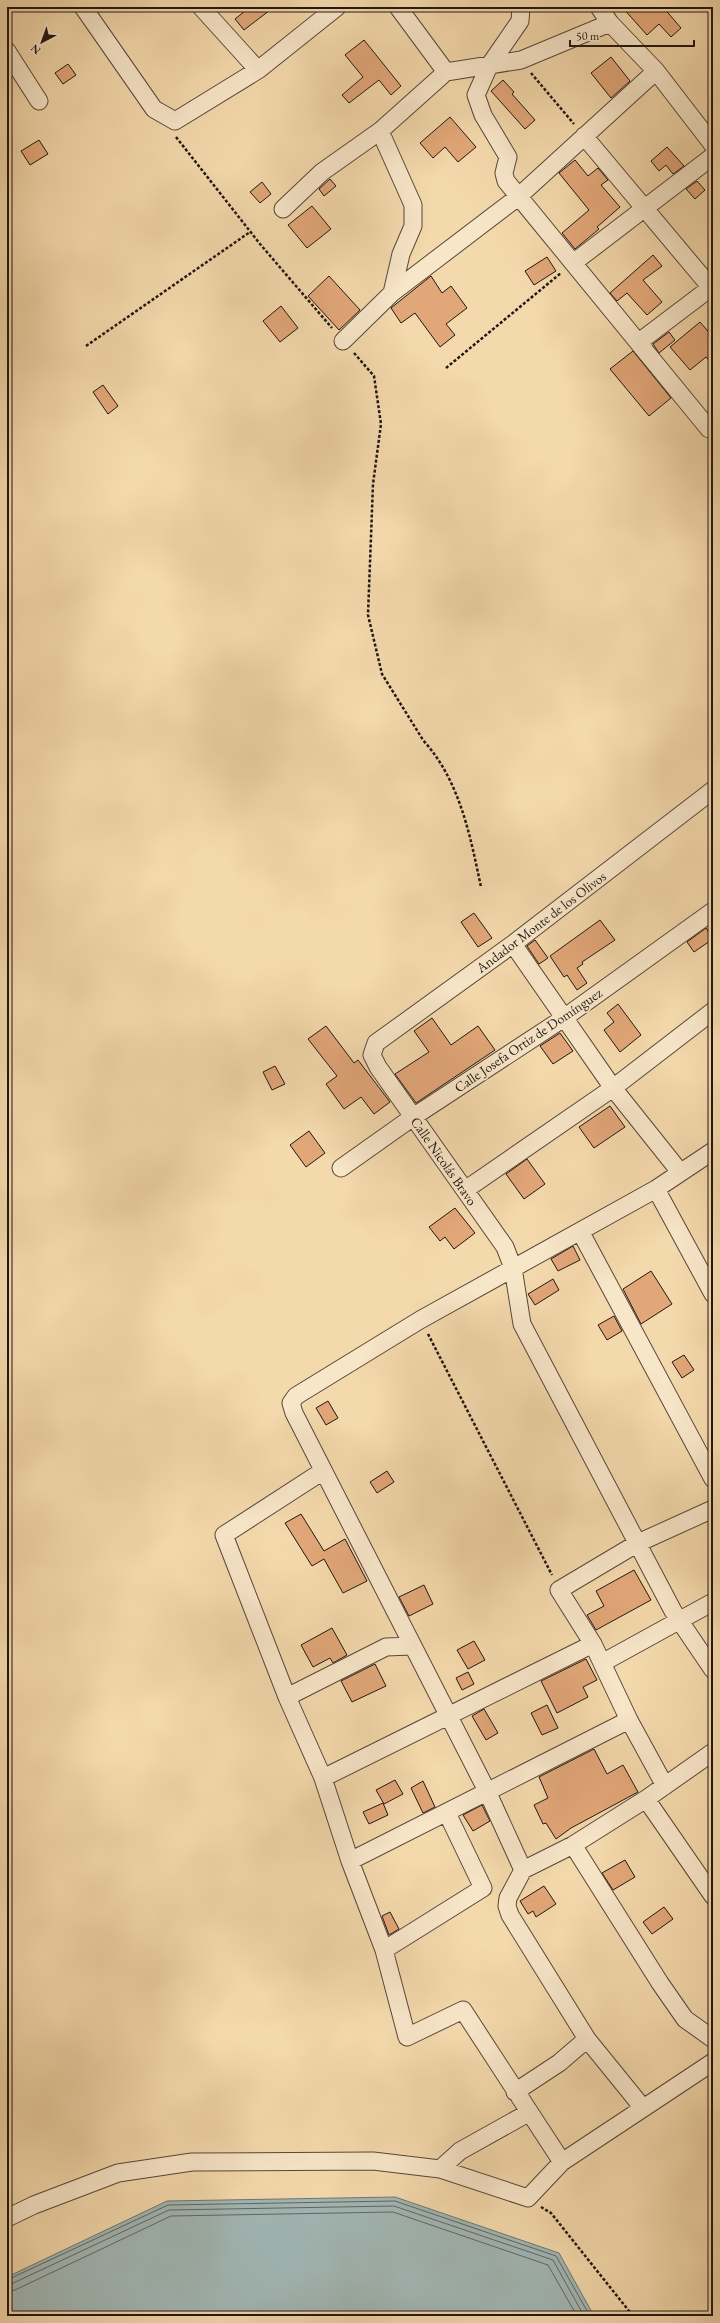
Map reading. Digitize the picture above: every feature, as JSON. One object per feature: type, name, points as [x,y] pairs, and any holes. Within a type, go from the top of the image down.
[{"type":"street","points":[[83,7],[154,109],[176,121],[258,70],[337,7]]},
{"type":"street","points":[[201,7],[258,70]]},
{"type":"street","points":[[398,7],[446,72]]},
{"type":"street","points":[[521,7],[520,22],[489,66],[476,95],[483,115],[508,157],[504,173],[506,181],[709,429],[713,425]]},
{"type":"street","points":[[599,7],[610,23],[656,71],[713,144]]},
{"type":"street","points":[[283,209],[322,172],[380,131],[446,72],[521,60],[610,23]]},
{"type":"street","points":[[7,51],[39,101]]},
{"type":"street","points":[[343,340],[392,293],[518,197],[656,71]]},
{"type":"street","points":[[380,131],[413,205],[413,226],[401,254],[392,293]]},
{"type":"street","points":[[584,136],[712,288],[639,342]]},
{"type":"street","points":[[573,263],[645,209],[705,160],[713,156]]},
{"type":"street","name":"Andador Monte de los Olivos","points":[[372,1055],[376,1043],[513,944],[713,790]]},
{"type":"street","name":"Calle Josefa Ortiz de Domínguez","points":[[341,1168],[413,1117],[564,1018],[713,911]]},
{"type":"street","points":[[513,944],[613,1088],[680,1172]]},
{"type":"street","points":[[464,1190],[613,1088],[713,1011]]},
{"type":"street","name":"Calle Nicolás Bravo","points":[[372,1055],[378,1067],[505,1247],[513,1268],[522,1324],[673,1611],[712,1666]]},
{"type":"street","points":[[524,1870],[487,1791],[323,1471],[291,1404],[296,1396],[420,1320],[656,1189],[713,1151]]},
{"type":"street","points":[[656,1189],[713,1294]]},
{"type":"street","points":[[580,1231],[713,1479]]},
{"type":"street","points":[[323,1471],[224,1535],[287,1697],[323,1778],[350,1861],[384,1950],[407,2037],[463,2010],[528,2113],[562,2162]]},
{"type":"street","points":[[665,1786],[629,1720],[593,1644],[559,1590],[638,1543],[713,1509]]},
{"type":"street","points":[[602,1663],[713,1602]]},
{"type":"street","points":[[323,1778],[593,1644]]},
{"type":"street","points":[[287,1697],[386,1647],[412,1646]]},
{"type":"street","points":[[350,1861],[447,1814],[487,1791],[629,1720]]},
{"type":"street","points":[[643,2108],[587,2039],[510,1915],[507,1906],[508,1898],[524,1870],[573,1845],[646,1799],[713,1752]]},
{"type":"street","points":[[646,1799],[713,1896]]},
{"type":"street","points":[[384,1950],[483,1888],[447,1814]]},
{"type":"street","points":[[573,1845],[660,1983],[685,2019],[713,2039]]},
{"type":"street","points":[[515,2092],[560,2063],[587,2039]]},
{"type":"street","points":[[7,2218],[34,2205],[118,2173],[192,2162],[373,2161],[440,2169],[528,2198],[562,2162],[713,2062]]},
{"type":"street","points":[[440,2169],[460,2151],[528,2113]]},
{"type":"path","points":[[521,60],[584,136]]},
{"type":"path","points":[[173,134],[250,232],[374,376],[381,424],[373,484],[368,615],[382,674],[423,740],[431,748],[459,797],[481,887]]},
{"type":"path","points":[[86,346],[250,232]]},
{"type":"path","points":[[446,368],[573,263]]},
{"type":"path","points":[[420,1320],[559,1590]]},
{"type":"path","points":[[528,2198],[551,2213],[633,2316]]},
{"type":"water","points":[[395,2197],[559,2253],[594,2316],[7,2316],[7,2277],[167,2201]]},
{"type":"building","points":[[250,7],[274,7],[244,30],[235,19]]},
{"type":"building","points":[[622,7],[663,7],[681,28],[671,37],[659,24],[647,35]]},
{"type":"building","points":[[364,40],[401,86],[391,95],[379,80],[349,103],[342,95],[363,77],[345,55]]},
{"type":"building","points":[[611,57],[630,81],[611,98],[591,73]]},
{"type":"building","points":[[68,64],[76,75],[63,84],[55,73]]},
{"type":"building","points":[[503,80],[514,92],[512,94],[535,120],[525,129],[491,91]]},
{"type":"building","points":[[450,117],[476,147],[458,162],[445,147],[433,158],[420,143]]},
{"type":"building","points":[[39,140],[48,154],[30,165],[21,151]]},
{"type":"building","points":[[667,147],[684,166],[673,174],[666,165],[659,171],[651,161]]},
{"type":"building","points":[[575,160],[588,176],[598,168],[608,180],[601,185],[620,207],[597,227],[599,229],[575,249],[562,233],[589,210],[559,173]]},
{"type":"building","points":[[330,179],[336,186],[324,196],[319,189]]},
{"type":"building","points":[[697,181],[705,190],[695,199],[686,189]]},
{"type":"building","points":[[262,182],[271,194],[260,203],[250,192]]},
{"type":"building","points":[[312,206],[331,229],[307,248],[288,225]]},
{"type":"building","points":[[653,255],[662,266],[643,280],[662,302],[647,315],[627,293],[617,301],[610,293]]},
{"type":"building","points":[[547,257],[556,271],[534,285],[525,271]]},
{"type":"building","points":[[329,276],[360,310],[339,330],[308,296]]},
{"type":"building","points":[[431,276],[442,293],[451,286],[467,308],[446,324],[455,335],[440,347],[415,313],[401,323],[391,308]]},
{"type":"building","points":[[281,306],[298,328],[280,342],[263,321]]},
{"type":"building","points":[[700,322],[713,337],[713,365],[706,357],[690,370],[670,347]]},
{"type":"building","points":[[669,332],[675,340],[659,353],[653,344]]},
{"type":"building","points":[[633,351],[671,398],[649,416],[610,369]]},
{"type":"building","points":[[103,385],[118,406],[108,414],[93,392]]},
{"type":"building","points":[[474,913],[492,938],[478,947],[461,922]]},
{"type":"building","points":[[600,920],[615,940],[582,962],[583,964],[577,968],[587,983],[577,990],[567,975],[564,977],[550,956]]},
{"type":"building","points":[[706,928],[713,939],[694,952],[687,942]]},
{"type":"building","points":[[535,940],[548,958],[539,964],[527,946]]},
{"type":"building","points":[[618,1004],[641,1035],[620,1052],[604,1030],[614,1022],[607,1013]]},
{"type":"building","points":[[432,1018],[451,1045],[478,1026],[495,1050],[416,1103],[395,1074],[429,1052],[414,1031]]},
{"type":"building","points":[[326,1026],[354,1063],[358,1060],[390,1102],[374,1114],[361,1097],[344,1109],[326,1084],[337,1076],[308,1039]]},
{"type":"building","points":[[560,1033],[573,1051],[553,1064],[540,1046]]},
{"type":"building","points":[[275,1066],[285,1084],[272,1090],[263,1072]]},
{"type":"building","points":[[610,1106],[625,1127],[594,1148],[579,1127]]},
{"type":"building","points":[[309,1131],[325,1153],[306,1167],[290,1145]]},
{"type":"building","points":[[527,1159],[545,1184],[524,1199],[506,1174]]},
{"type":"building","points":[[455,1208],[475,1233],[454,1249],[445,1237],[440,1241],[429,1227]]},
{"type":"building","points":[[573,1246],[580,1260],[558,1271],[551,1259]]},
{"type":"building","points":[[651,1271],[672,1304],[641,1324],[623,1289]]},
{"type":"building","points":[[553,1279],[559,1290],[535,1305],[528,1294]]},
{"type":"building","points":[[614,1316],[622,1331],[607,1340],[598,1325]]},
{"type":"building","points":[[684,1355],[694,1370],[682,1378],[672,1362]]},
{"type":"building","points":[[328,1401],[338,1418],[326,1425],[316,1408]]},
{"type":"building","points":[[387,1471],[394,1482],[377,1493],[370,1482]]},
{"type":"building","points":[[301,1514],[324,1551],[345,1539],[367,1581],[343,1593],[324,1559],[312,1566],[285,1523]]},
{"type":"building","points":[[634,1570],[651,1600],[596,1630],[587,1615],[604,1606],[596,1591]]},
{"type":"building","points":[[424,1585],[433,1604],[409,1616],[399,1597]]},
{"type":"building","points":[[332,1628],[347,1655],[333,1663],[330,1658],[313,1667],[301,1645]]},
{"type":"building","points":[[474,1641],[485,1660],[468,1669],[457,1650]]},
{"type":"building","points":[[586,1659],[597,1680],[583,1687],[588,1697],[557,1713],[541,1681]]},
{"type":"building","points":[[375,1664],[386,1686],[352,1702],[341,1681]]},
{"type":"building","points":[[468,1672],[474,1684],[462,1690],[456,1678]]},
{"type":"building","points":[[547,1705],[558,1728],[542,1735],[531,1713]]},
{"type":"building","points":[[484,1709],[498,1733],[486,1740],[472,1716]]},
{"type":"building","points":[[594,1749],[607,1774],[623,1765],[638,1792],[571,1828],[556,1839],[546,1823],[543,1824],[534,1805],[548,1798],[539,1777]]},
{"type":"building","points":[[395,1780],[403,1794],[384,1804],[376,1790]]},
{"type":"building","points":[[423,1781],[435,1807],[423,1813],[411,1788]]},
{"type":"building","points":[[383,1803],[388,1815],[369,1824],[363,1812]]},
{"type":"building","points":[[482,1805],[490,1821],[473,1831],[463,1815]]},
{"type":"building","points":[[625,1860],[635,1877],[613,1890],[602,1873]]},
{"type":"building","points":[[544,1886],[556,1904],[536,1917],[533,1911],[528,1914],[520,1901]]},
{"type":"building","points":[[664,1907],[673,1919],[652,1934],[643,1922]]},
{"type":"building","points":[[390,1912],[399,1929],[389,1935],[382,1916]]}]
